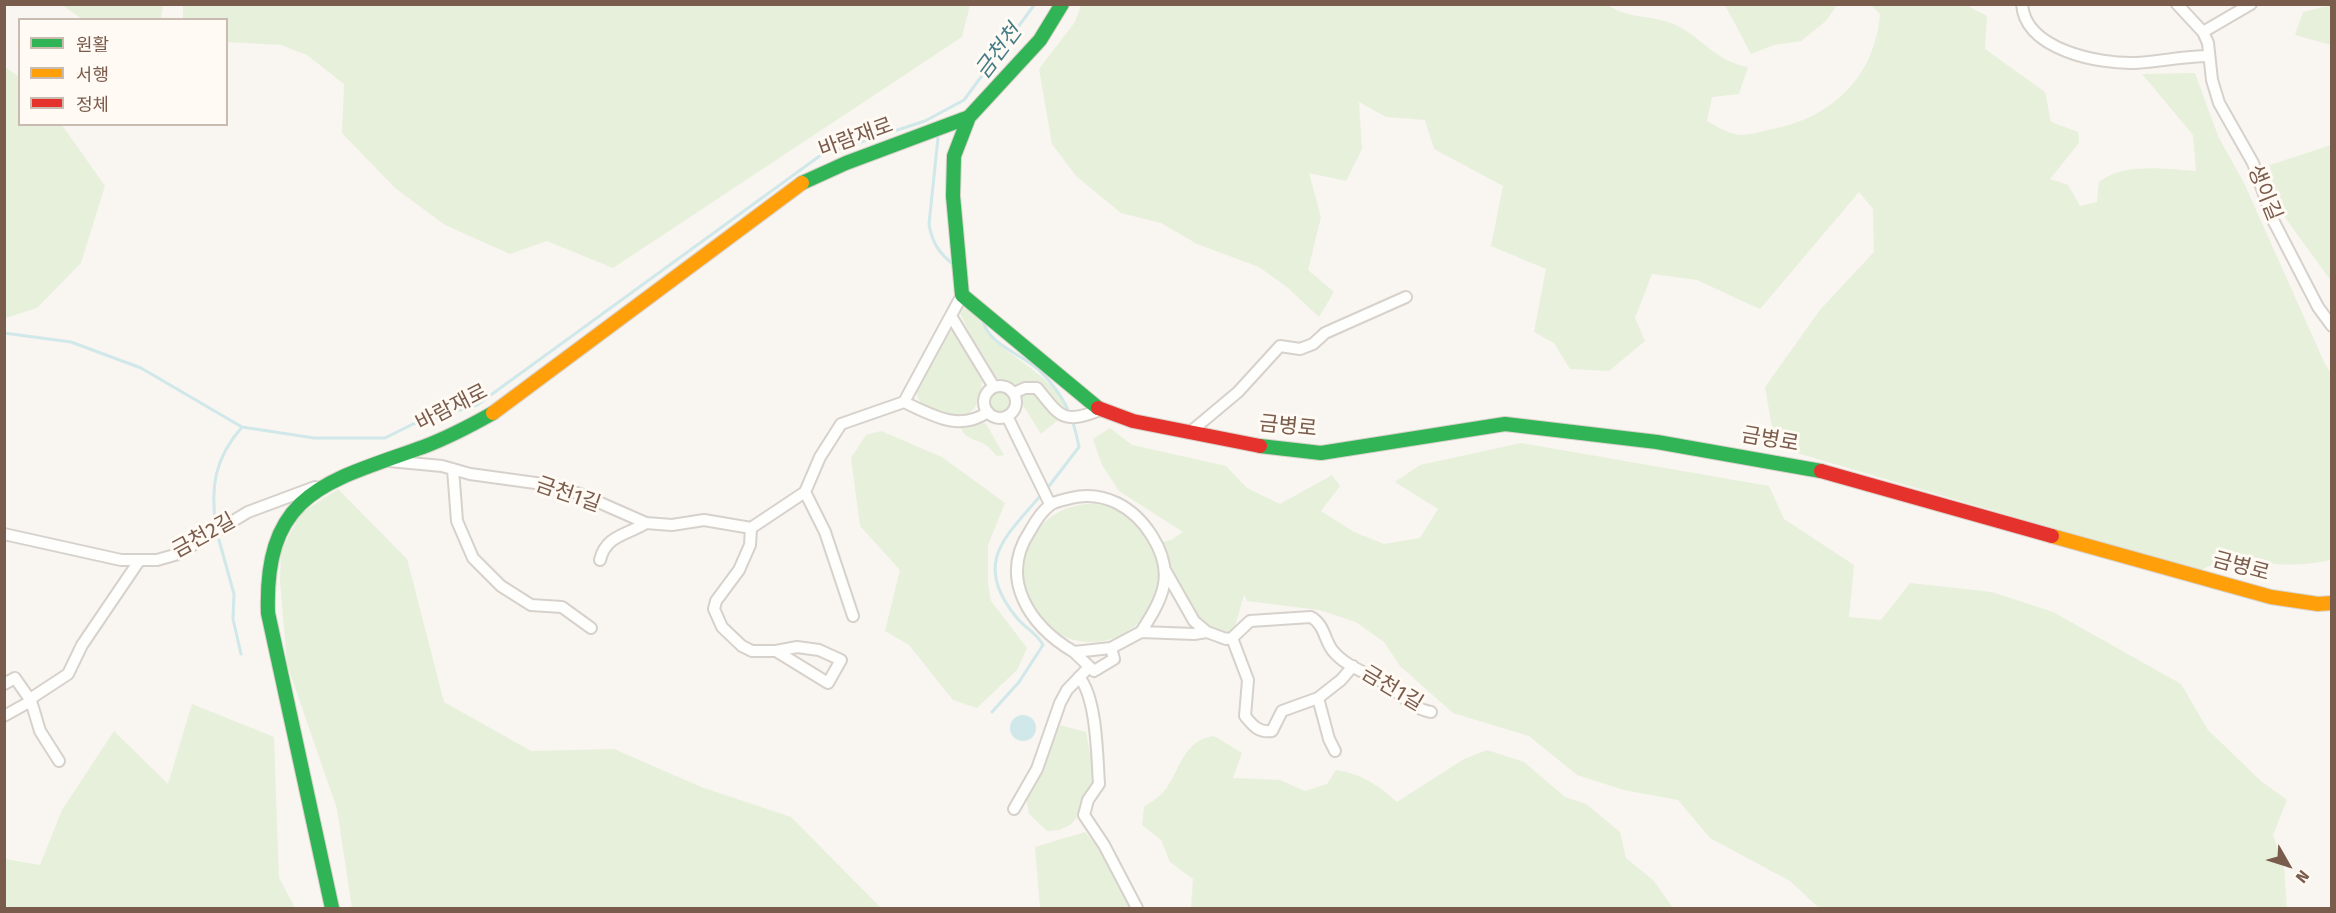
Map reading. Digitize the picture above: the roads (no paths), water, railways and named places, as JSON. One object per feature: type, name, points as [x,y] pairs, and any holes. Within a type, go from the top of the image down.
[{"type":"street","points":[[776,651],[828,683],[841,660],[819,650],[797,647],[776,651],[752,651],[742,646],[722,627],[714,609],[720,593],[732,580],[744,559],[750,545],[751,528],[805,492],[820,457],[841,424],[904,402],[951,316],[963,289],[952,172],[954,156],[969,117],[1040,40],[1062,4]]},
{"type":"street","points":[[2022,4],[2025,19],[2037,35],[2062,50],[2115,62],[2136,63],[2208,56]]},
{"type":"street","points":[[2177,4],[2203,32],[2251,4]]},
{"type":"street","name":"생이길","points":[[2203,32],[2208,43],[2208,56],[2219,103],[2253,163],[2273,220],[2318,307],[2331,326]]},
{"type":"street","name":"바람재로","points":[[332,909],[268,613],[269,560],[287,521],[300,504],[329,481],[463,431],[504,406],[806,180],[837,166],[936,132],[969,117]]},
{"type":"street","name":"금병로","points":[[963,289],[1100,410],[1133,421],[1256,446],[1321,453],[1505,424],[1657,442],[1809,468],[2271,597],[2318,604],[2331,603]]},
{"type":"street","name":"금병로","points":[[1190,433],[1238,392],[1277,351],[1300,350],[1313,344],[1326,333],[1406,297]]},
{"type":"street","points":[[951,316],[994,387]]},
{"type":"street","points":[[1003,386],[1014,393],[1016,404],[1007,416],[997,417],[988,412],[985,398],[994,387],[1003,386]]},
{"type":"street","points":[[1014,393],[1025,388],[1037,388],[1056,413],[1072,418],[1100,410]]},
{"type":"street","points":[[904,402],[950,423],[977,419],[988,412]]},
{"type":"street","points":[[1007,416],[1049,501]]},
{"type":"street","name":"금천1길","points":[[382,461],[453,469],[550,485],[580,494],[646,523],[672,525],[704,520],[751,528]]},
{"type":"street","points":[[453,469],[457,521],[473,558],[501,586],[531,605],[562,607],[591,628]]},
{"type":"street","name":"금천2길","points":[[4,534],[121,560],[139,561],[178,554],[248,512],[329,481]]},
{"type":"street","points":[[805,492],[825,532],[853,616]]},
{"type":"street","points":[[1111,648],[1114,659],[1102,669],[1094,671],[1074,652],[1054,638],[1028,611],[1016,578],[1016,563],[1020,550],[1049,501],[1093,495],[1118,503],[1148,530],[1161,550],[1165,570],[1194,621],[1207,632],[1226,639],[1232,638]]},
{"type":"street","points":[[600,560],[603,549],[616,537],[646,523]]},
{"type":"street","points":[[4,716],[31,701],[33,697],[68,674],[82,645],[139,561]]},
{"type":"street","points":[[1074,652],[1111,648],[1141,632],[1161,600],[1165,570]]},
{"type":"street","name":"금천1길","points":[[1353,666],[1341,680],[1318,698],[1282,711],[1272,731],[1264,732],[1254,728],[1245,716],[1248,680],[1232,638],[1250,621],[1311,617],[1322,627],[1333,651],[1421,710],[1431,712]]},
{"type":"street","points":[[1141,632],[1194,634],[1207,632]]},
{"type":"street","points":[[1014,808],[1037,770],[1059,703],[1066,690],[1089,667]]},
{"type":"street","points":[[1079,677],[1086,686],[1100,784],[1088,800],[1084,815],[1104,845],[1137,908]]},
{"type":"street","points":[[4,684],[15,678],[31,701],[40,731],[59,762]]},
{"type":"street","points":[[1318,698],[1329,740],[1335,751]]},
{"type":"water","points":[[1023,715],[1032,719],[1036,728],[1032,737],[1023,741],[1014,737],[1010,728],[1014,719]]},
{"type":"waterway","name":"금천천","points":[[4,333],[71,342],[141,368],[242,427],[314,438],[385,438],[413,424],[477,405],[821,155],[925,121],[964,100],[1035,4]]},
{"type":"waterway","points":[[938,138],[929,224],[937,247],[954,265]]},
{"type":"waterway","points":[[983,322],[1000,344],[1039,370],[1061,396],[1074,424],[1079,447],[1046,490]]},
{"type":"waterway","points":[[216,527],[214,486],[220,461],[242,427]]},
{"type":"waterway","points":[[992,712],[1019,682],[1043,645],[1038,637],[1017,618],[1004,599],[997,582],[995,567],[998,552],[1005,539],[1041,495]]},
{"type":"waterway","points":[[219,540],[234,594],[233,619],[241,654]]}]
